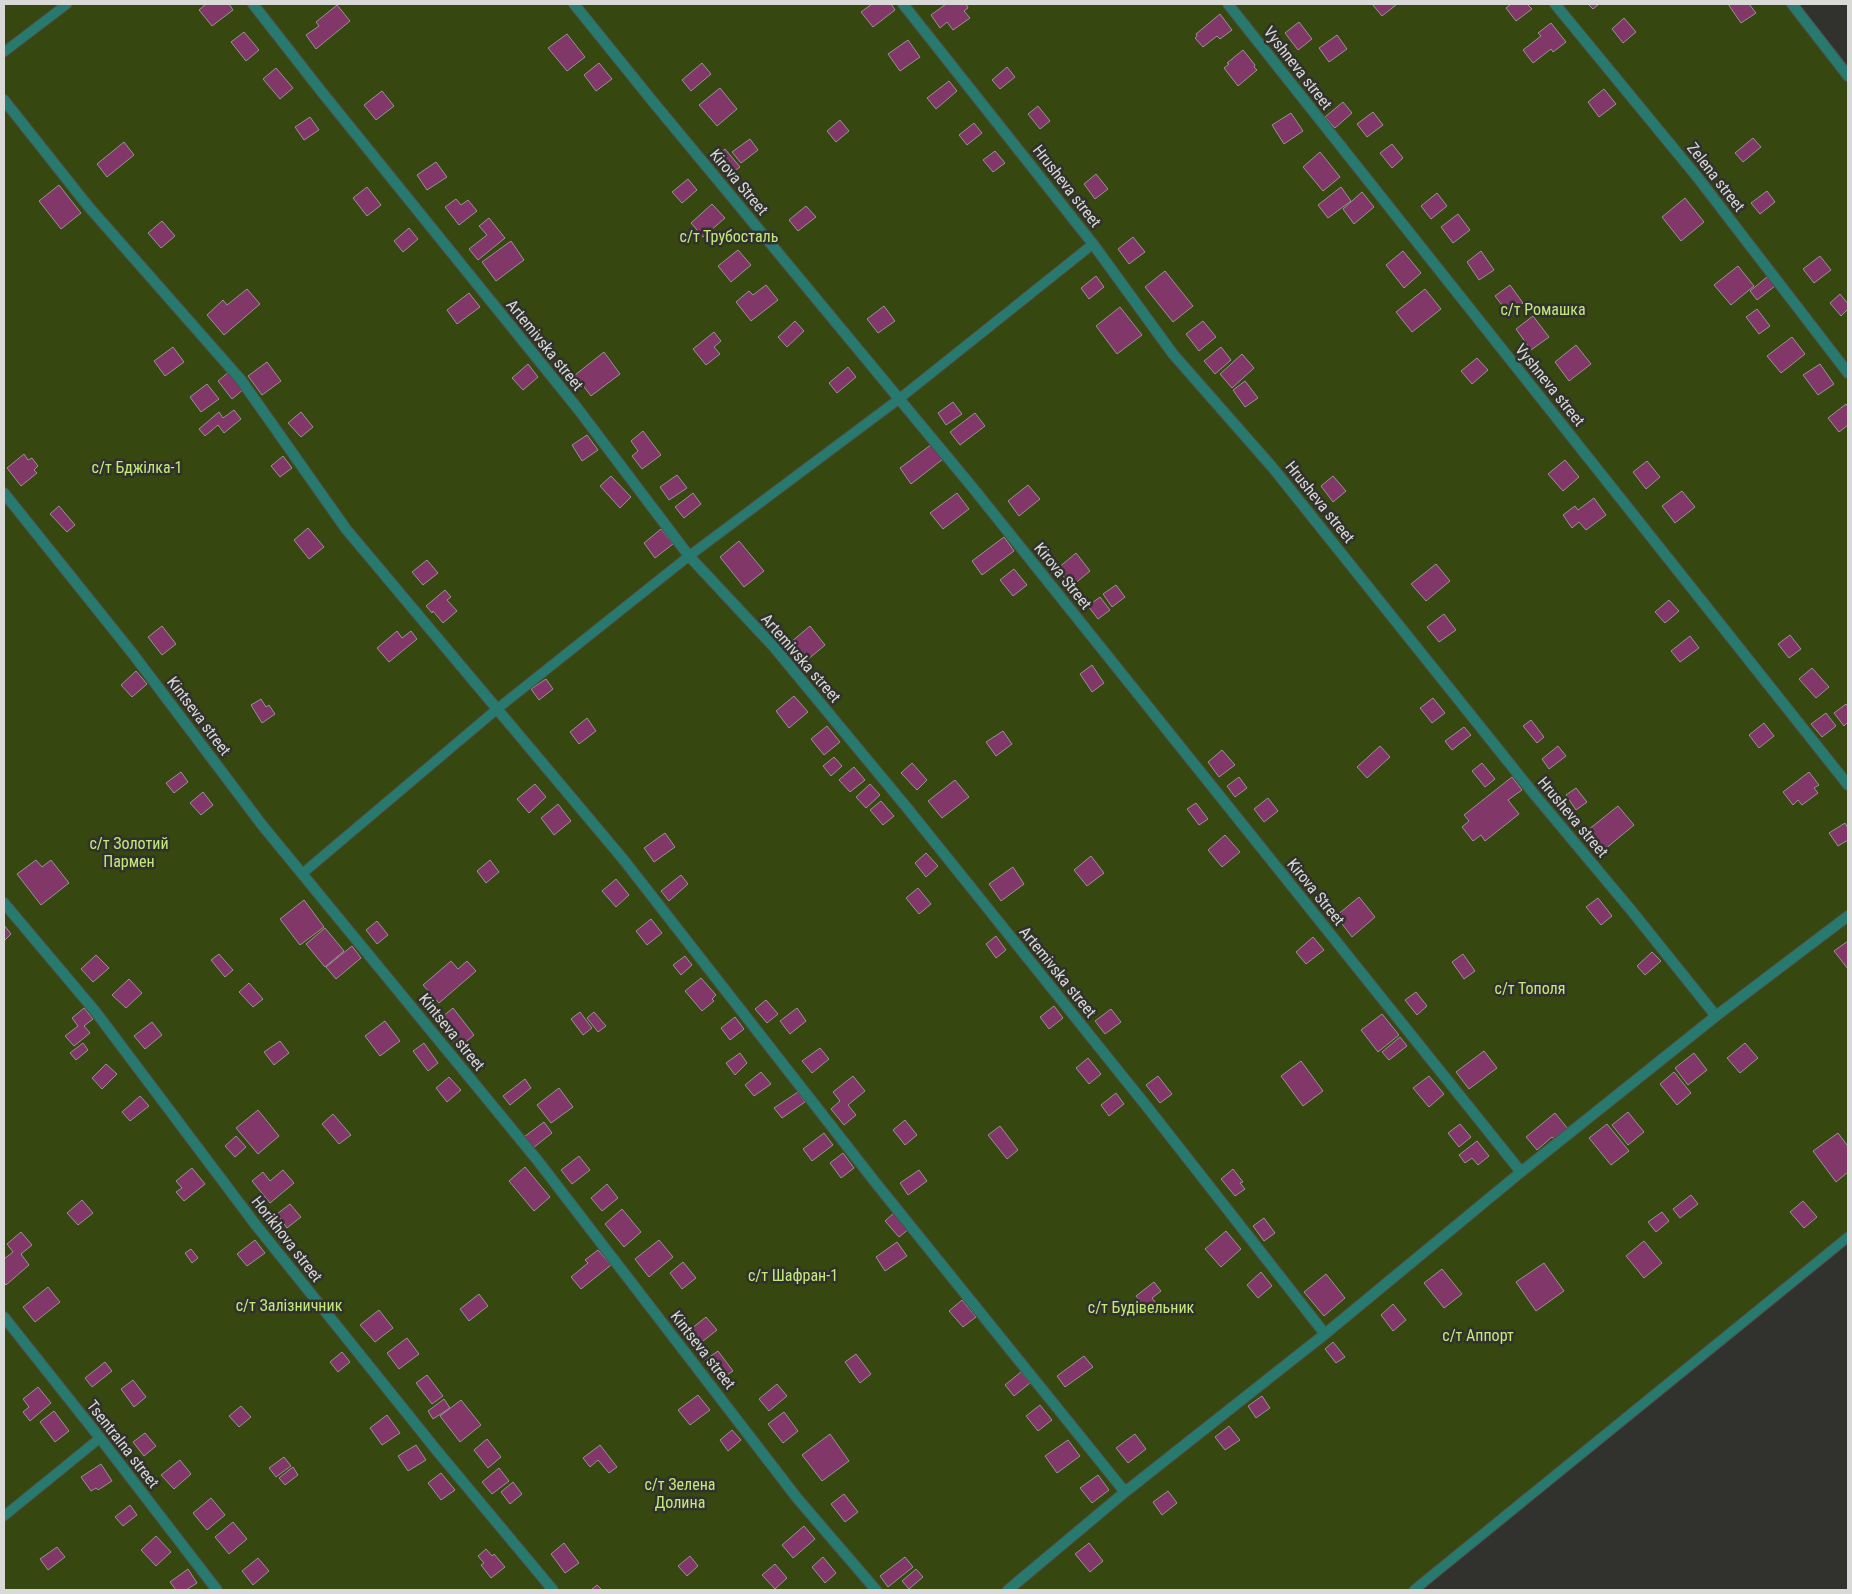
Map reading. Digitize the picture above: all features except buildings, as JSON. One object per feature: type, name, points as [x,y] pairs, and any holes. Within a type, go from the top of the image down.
[{"type":"street","name":"Artemivska street","points":[[253,4],[578,409],[690,556],[773,646],[908,809],[1142,1101],[1325,1334]]},
{"type":"street","name":"Kirova Street","points":[[574,4],[654,104],[973,488],[1521,1172]]},
{"type":"street","name":"Hrusheva street","points":[[904,4],[1093,244],[1173,354],[1273,468],[1534,794],[1716,1016]]},
{"type":"street","name":"Vyshneva street","points":[[1228,4],[1848,785]]},
{"type":"street","name":"Zelena street","points":[[1555,4],[1698,178],[1848,373]]},
{"type":"street","points":[[1792,4],[1848,76]]},
{"type":"street","points":[[4,100],[88,206],[241,380],[346,529],[623,859],[875,1182],[1125,1492]]},
{"type":"street","name":"Kintseva street","points":[[4,494],[133,654],[262,825],[538,1161],[797,1498],[876,1590]]},
{"type":"street","name":"Horikhova street","points":[[4,903],[95,1011],[255,1224],[438,1452],[552,1590]]},
{"type":"street","points":[[1008,1590],[1125,1492],[1325,1334],[1521,1172],[1716,1016],[1848,916]]},
{"type":"street","name":"Tsentralna street","points":[[4,1317],[218,1590]]},
{"type":"lane","points":[[4,52],[67,4]]},
{"type":"lane","points":[[303,873],[497,709],[690,556],[900,398],[1093,244]]},
{"type":"lane","points":[[1414,1590],[1848,1237]]},
{"type":"lane","points":[[4,1516],[100,1438]]},
{"type":"green space","points":[[4,4],[1798,4],[1848,68],[1848,1235],[1416,1590],[4,1590]]},
{"type":"park label","name":"с/т Трубосталь","points":[[729,236]]},
{"type":"park label","name":"с/т Ромашка","points":[[1543,309]]},
{"type":"park label","name":"с/т Бджілка-1","points":[[137,467]]},
{"type":"park label","name":"с/т Золотий Пармен","points":[[129,852]]},
{"type":"park label","name":"с/т Тополя","points":[[1530,988]]},
{"type":"park label","name":"с/т Шафран-1","points":[[793,1275]]},
{"type":"park label","name":"с/т Залізничник","points":[[289,1305]]},
{"type":"park label","name":"с/т Будівельник","points":[[1141,1307]]},
{"type":"park label","name":"с/т Аппорт","points":[[1478,1335]]},
{"type":"park label","name":"с/т Зелена Долина","points":[[680,1493]]}]
